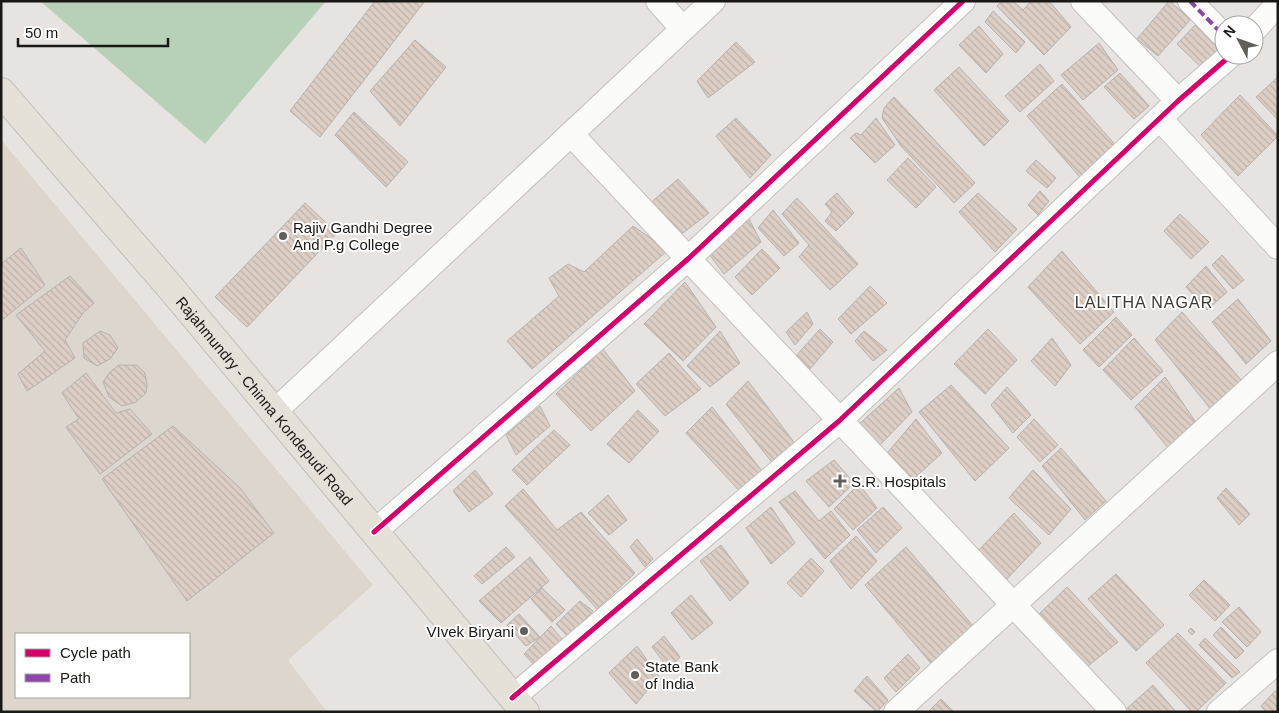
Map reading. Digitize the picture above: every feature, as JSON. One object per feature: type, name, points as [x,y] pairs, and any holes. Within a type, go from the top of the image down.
[{"type":"main road","name":"Rajahmundry - Chinna Kondepudi Road","points":[[1,92],[170,287],[518,705]]},
{"type":"street","points":[[658,1],[683,29]]},
{"type":"street","points":[[274,412],[713,1]]},
{"type":"street","points":[[374,532],[689,258],[963,1]]},
{"type":"street","points":[[1083,1],[1178,101]]},
{"type":"street","points":[[1190,1],[1214,26]]},
{"type":"street","points":[[1264,19],[1278,4]]},
{"type":"street","points":[[518,705],[840,421],[1161,120],[1178,101],[1219,65]]},
{"type":"street","points":[[1161,120],[1278,247]]},
{"type":"street","points":[[571,134],[1114,712]]},
{"type":"street","points":[[896,712],[1278,363]]},
{"type":"street","points":[[1219,712],[1278,661]]},
{"type":"shaded area","points":[[1,140],[373,585],[288,660],[327,712],[1,712]]},
{"type":"green space","points":[[40,1],[326,1],[205,144]]},
{"type":"building","points":[[375,1],[425,1],[320,137],[290,111]]},
{"type":"building","points":[[1002,1],[1013,1],[1023,10],[1031,1],[1049,1],[1071,27],[1044,55],[997,6]]},
{"type":"building","points":[[1169,1],[1191,19],[1158,56],[1137,39]]},
{"type":"building","points":[[993,11],[1025,42],[1016,53],[985,22]]},
{"type":"building","points":[[1198,22],[1214,39],[1214,58],[1204,70],[1177,44]]},
{"type":"building","points":[[979,26],[1003,54],[986,73],[959,45]]},
{"type":"building","points":[[415,40],[446,67],[400,126],[370,91]]},
{"type":"building","points":[[736,42],[755,62],[708,98],[697,81]]},
{"type":"building","points":[[1099,43],[1118,70],[1083,100],[1061,75]]},
{"type":"building","points":[[1040,64],[1054,81],[1020,112],[1005,96]]},
{"type":"building","points":[[959,67],[1009,121],[984,146],[934,90]]},
{"type":"building","points":[[1120,73],[1149,106],[1134,119],[1104,87]]},
{"type":"building","points":[[1278,77],[1278,120],[1256,97]]},
{"type":"building","points":[[1062,84],[1118,148],[1084,182],[1027,116]]},
{"type":"building","points":[[1240,95],[1278,136],[1238,176],[1201,135]]},
{"type":"building","points":[[894,97],[975,183],[954,203],[901,146],[882,118],[884,108]]},
{"type":"building","points":[[354,112],[408,162],[386,187],[335,135]]},
{"type":"building","points":[[736,118],[771,155],[750,178],[716,136]]},
{"type":"building","points":[[876,118],[895,145],[875,163],[850,138],[856,133],[861,135]]},
{"type":"building","points":[[908,158],[936,187],[916,208],[887,180]]},
{"type":"building","points":[[1036,160],[1056,178],[1047,188],[1026,171]]},
{"type":"building","points":[[678,179],[709,213],[679,236],[648,205]]},
{"type":"building","points":[[1040,191],[1049,201],[1038,215],[1028,205]]},
{"type":"building","points":[[837,193],[854,213],[836,231],[825,221],[832,212],[825,204]]},
{"type":"building","points":[[978,193],[1017,229],[995,252],[959,212]]},
{"type":"building","points":[[797,198],[858,264],[830,290],[799,257],[809,245],[782,214]]},
{"type":"building","points":[[305,203],[337,233],[247,327],[215,297]]},
{"type":"building","points":[[773,210],[799,243],[784,256],[758,228]]},
{"type":"building","points":[[1180,214],[1209,242],[1191,259],[1164,231]]},
{"type":"building","points":[[749,219],[761,242],[724,274],[709,254]]},
{"type":"building","points":[[633,226],[668,250],[532,369],[507,341],[559,296],[549,278],[568,264],[584,272]]},
{"type":"building","points":[[21,248],[45,285],[2,320],[1,264]]},
{"type":"building","points":[[762,249],[780,268],[752,295],[735,277]]},
{"type":"building","points":[[1062,251],[1114,312],[1080,344],[1028,287]]},
{"type":"building","points":[[1222,255],[1244,280],[1233,289],[1212,265]]},
{"type":"building","points":[[1206,266],[1227,292],[1207,310],[1186,287]]},
{"type":"building","points":[[70,276],[94,303],[83,313],[65,340],[75,358],[27,391],[18,374],[45,351],[16,315]]},
{"type":"building","points":[[685,282],[716,327],[683,361],[644,324]]},
{"type":"building","points":[[870,286],[887,303],[851,334],[838,319]]},
{"type":"building","points":[[1238,299],[1271,341],[1246,364],[1212,322]]},
{"type":"building","points":[[807,312],[813,324],[795,345],[786,332]]},
{"type":"building","points":[[1182,312],[1243,382],[1213,412],[1155,340]]},
{"type":"building","points":[[1116,317],[1132,335],[1099,367],[1083,350]]},
{"type":"building","points":[[820,329],[833,342],[810,369],[795,357]]},
{"type":"building","points":[[988,329],[1017,360],[985,394],[954,364]]},
{"type":"building","points":[[100,331],[110,335],[118,348],[110,359],[97,366],[84,358],[83,343]]},
{"type":"building","points":[[720,331],[740,363],[710,387],[687,366]]},
{"type":"building","points":[[864,331],[887,350],[873,361],[855,341]]},
{"type":"building","points":[[1052,338],[1071,365],[1055,386],[1031,361]]},
{"type":"building","points":[[1134,338],[1163,371],[1131,400],[1103,370]]},
{"type":"building","points":[[603,349],[635,391],[591,431],[556,394]]},
{"type":"building","points":[[669,353],[701,389],[665,416],[636,384]]},
{"type":"building","points":[[119,365],[137,365],[145,373],[147,385],[146,393],[136,402],[122,406],[109,397],[103,382],[110,372]]},
{"type":"building","points":[[86,373],[116,413],[130,409],[152,434],[100,474],[66,427],[79,419],[62,393]]},
{"type":"building","points":[[1165,377],[1195,421],[1169,449],[1135,407]]},
{"type":"building","points":[[748,381],[796,445],[774,465],[726,404]]},
{"type":"building","points":[[951,385],[1009,448],[975,481],[919,412]]},
{"type":"building","points":[[1007,387],[1031,415],[1013,433],[991,405]]},
{"type":"building","points":[[899,388],[912,412],[875,450],[858,425]]},
{"type":"building","points":[[540,406],[550,426],[516,455],[506,435]]},
{"type":"building","points":[[712,407],[765,475],[745,497],[686,433]]},
{"type":"building","points":[[638,410],[659,431],[629,463],[607,444]]},
{"type":"building","points":[[916,419],[942,453],[909,483],[883,458]]},
{"type":"building","points":[[1034,419],[1058,445],[1040,462],[1017,437]]},
{"type":"building","points":[[173,426],[240,488],[274,533],[187,601],[102,479]]},
{"type":"building","points":[[554,430],[570,445],[527,485],[512,470]]},
{"type":"building","points":[[1061,448],[1106,501],[1085,520],[1042,466]]},
{"type":"building","points":[[834,460],[854,483],[829,507],[806,481]]},
{"type":"building","points":[[475,470],[493,494],[469,512],[453,491]]},
{"type":"building","points":[[1033,470],[1071,509],[1049,535],[1009,498]]},
{"type":"building","points":[[859,484],[877,508],[853,530],[834,509]]},
{"type":"building","points":[[1226,488],[1250,514],[1239,525],[1217,498]]},
{"type":"building","points":[[523,489],[557,530],[581,512],[635,573],[597,609],[505,506]]},
{"type":"building","points":[[795,491],[819,521],[831,511],[850,535],[825,559],[779,502]]},
{"type":"building","points":[[608,495],[627,520],[609,535],[588,513]]},
{"type":"building","points":[[771,507],[795,543],[771,564],[746,528]]},
{"type":"building","points":[[883,507],[902,528],[876,553],[857,530]]},
{"type":"building","points":[[1014,513],[1041,543],[1005,581],[977,552]]},
{"type":"building","points":[[856,536],[877,561],[851,589],[830,561]]},
{"type":"building","points":[[637,539],[653,559],[645,567],[630,547]]},
{"type":"building","points":[[721,545],[749,583],[730,601],[700,561]]},
{"type":"building","points":[[506,547],[515,557],[482,584],[474,576]]},
{"type":"building","points":[[906,547],[974,627],[934,667],[865,585]]},
{"type":"building","points":[[530,557],[549,581],[501,623],[479,601]]},
{"type":"building","points":[[811,558],[824,571],[801,597],[787,583]]},
{"type":"building","points":[[1116,574],[1164,625],[1136,651],[1088,599]]},
{"type":"building","points":[[1204,580],[1230,605],[1215,621],[1189,595]]},
{"type":"building","points":[[1067,587],[1118,642],[1083,670],[1037,616]]},
{"type":"building","points":[[542,588],[565,610],[552,622],[531,599]]},
{"type":"building","points":[[691,595],[713,623],[692,640],[671,613]]},
{"type":"building","points":[[580,601],[593,611],[568,637],[556,624]]},
{"type":"building","points":[[1239,607],[1261,632],[1247,647],[1222,622]]},
{"type":"building","name":"VIvek Biryani","points":[[519,614],[540,637],[526,646],[507,625]]},
{"type":"building","points":[[551,626],[562,639],[536,667],[524,654]]},
{"type":"building","points":[[1221,627],[1244,651],[1236,659],[1213,635]]},
{"type":"building","points":[[1191,628],[1195,632],[1192,635],[1188,631]]},
{"type":"building","points":[[1178,633],[1226,683],[1196,712],[1192,712],[1146,663]]},
{"type":"building","points":[[664,636],[680,657],[669,669],[652,647]]},
{"type":"building","points":[[1205,638],[1240,672],[1232,678],[1199,645]]},
{"type":"building","name":"State Bank of India","points":[[637,646],[659,677],[636,704],[609,673]]},
{"type":"building","points":[[908,654],[920,668],[896,692],[884,678]]},
{"type":"building","points":[[867,676],[888,700],[877,712],[854,691]]},
{"type":"building","points":[[1153,685],[1176,712],[1123,712]]},
{"type":"building","points":[[1275,691],[1278,693],[1278,712],[1266,712],[1261,706]]},
{"type":"building","points":[[941,699],[954,712],[928,712]]},
{"type":"marked path","points":[[1190,1],[1214,26]]},
{"type":"cycle path","points":[[374,532],[689,258],[963,1]]},
{"type":"cycle path","points":[[512,698],[839,421],[1178,101],[1219,65]]},
{"type":"place","name":"Rajiv Gandhi Degree And P.g College","points":[[283,236]]},
{"type":"place","name":"S.R. Hospitals","points":[[840,481]]},
{"type":"place","name":"VIvek Biryani","points":[[524,631]]},
{"type":"place","name":"State Bank of India","points":[[635,675]]},
{"type":"district","name":"LALITHA NAGAR","points":[[1144,302]]}]
